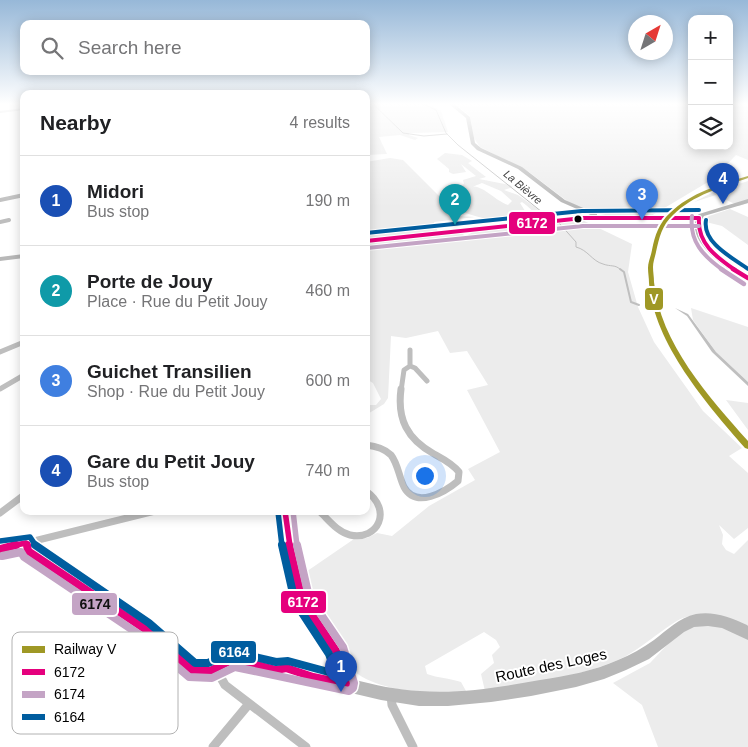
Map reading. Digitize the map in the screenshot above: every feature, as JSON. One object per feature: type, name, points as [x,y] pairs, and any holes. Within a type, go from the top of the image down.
[{"type":"street","points":[[472,138],[473,144],[479,149],[520,168],[563,201],[598,218]]},
{"type":"street","points":[[0,200],[20,196]]},
{"type":"street","points":[[370,241],[598,218],[700,217],[748,200]]},
{"type":"street","points":[[700,217],[696,226],[700,239],[728,264],[748,278]]},
{"type":"street","points":[[0,222],[9,220]]},
{"type":"street","points":[[0,259],[20,256]]},
{"type":"street","points":[[0,352],[20,344]]},
{"type":"street","points":[[410,350],[410,366]]},
{"type":"street","points":[[410,366],[415,368],[427,381]]},
{"type":"street","points":[[370,446],[379,447],[395,460],[404,488],[410,495],[420,498],[432,497],[458,481],[459,472],[455,467],[410,438],[401,424],[399,400],[404,370],[410,366]]},
{"type":"street","points":[[0,389],[20,376]]},
{"type":"street","points":[[323,515],[336,527],[350,535],[366,533],[376,526],[381,516],[381,508],[370,496]]},
{"type":"street","points":[[0,513],[20,499]]},
{"type":"street","points":[[0,549],[139,515]]},
{"type":"street","points":[[285,515],[287,535],[302,600],[336,651],[347,684]]},
{"type":"street","points":[[26,543],[28,550],[34,555],[148,632]]},
{"type":"street","name":"Route des Loges","points":[[216,669],[234,659],[276,670],[286,668],[306,672],[313,677],[391,696],[436,699],[470,698],[505,693],[592,675],[615,668],[658,645],[683,625],[693,621],[705,620],[729,624],[748,633]]},
{"type":"street","points":[[178,659],[184,665],[202,671],[216,669],[225,685],[248,705],[306,747]]},
{"type":"street","points":[[391,696],[392,704],[414,747]]},
{"type":"street","points":[[213,747],[248,705]]},
{"type":"shaded area","points":[[370,138],[379,138],[387,154],[370,155]]},
{"type":"shaded area","points":[[474,138],[688,138],[688,150],[733,150],[733,138],[748,138],[748,160],[736,155],[713,179],[651,216],[611,216],[595,213],[571,204],[529,172],[480,147]]},
{"type":"shaded area","points":[[445,153],[462,155],[472,161],[468,163],[486,177],[479,179],[510,185],[513,187],[504,190],[518,195],[549,217],[541,217],[522,202],[520,203],[527,214],[514,220],[487,219],[463,212],[469,209],[460,202],[455,193],[466,187],[456,188],[464,184],[463,180],[476,176],[461,164],[466,172],[453,174],[449,172],[449,169],[437,159]],"holes":[[[482,183],[501,191],[512,201],[508,205],[483,190],[473,187]]]},
{"type":"shaded area","points":[[390,158],[403,160],[459,216],[475,217],[434,222],[438,232],[370,239],[370,161]]},
{"type":"shaded area","points":[[748,181],[748,203],[739,206],[716,195],[694,202],[711,193]]},
{"type":"shaded area","points":[[730,209],[748,217],[748,245],[722,226],[702,221],[709,216]]},
{"type":"shaded area","points":[[582,220],[632,244],[628,272],[638,307],[654,342],[703,411],[742,448],[729,456],[748,473],[748,528],[734,539],[719,525],[723,535],[722,544],[726,550],[734,554],[748,540],[748,629],[710,616],[686,617],[672,624],[629,654],[606,665],[555,679],[485,691],[481,674],[494,663],[492,655],[500,647],[496,640],[484,632],[425,666],[427,674],[461,682],[466,691],[424,693],[393,688],[365,679],[355,672],[344,659],[312,607],[300,576],[354,539],[367,538],[377,533],[392,536],[429,506],[475,480],[468,469],[500,452],[467,390],[488,385],[467,351],[450,353],[438,331],[406,338],[391,336],[388,398],[384,404],[370,413],[370,405],[376,405],[381,399],[373,383],[370,381],[370,243],[459,232],[466,236],[473,232]]},
{"type":"shaded area","points":[[675,308],[688,314],[716,352],[748,382],[748,386],[712,352],[687,316]]},
{"type":"shaded area","points":[[691,308],[748,327],[748,382],[716,352],[693,320]]},
{"type":"shaded area","points":[[726,400],[748,403],[748,430]]},
{"type":"shaded area","points":[[708,624],[732,628],[748,636],[748,747],[658,747],[642,705],[613,683],[650,663],[682,629]]},
{"type":"waterway","name":"La Bièvre","points":[[451,138],[542,212]]},
{"type":"waterway","name":"La Bièvre","points":[[559,223],[576,242],[576,247],[599,263],[615,266],[620,269]]},
{"type":"waterway","name":"La Bièvre","points":[[620,269],[624,272],[631,302],[639,305]]},
{"type":"rail line","name":"V","points":[[748,177],[691,199],[671,214],[660,230],[650,268],[653,296],[662,324],[676,351],[693,378],[748,446]]},
{"type":"transit line","name":"6164","points":[[370,233],[582,211],[699,210]]},
{"type":"transit line","name":"6174","points":[[692,216],[693,238],[698,248],[725,272],[744,284]]},
{"type":"transit line","name":"6172","points":[[370,241],[583,218],[699,218]]},
{"type":"transit line","name":"6172","points":[[699,218],[698,228],[706,246],[722,261],[748,278]]},
{"type":"transit line","name":"6164","points":[[706,220],[705,226],[711,239],[718,247],[748,269]]},
{"type":"transit line","name":"6174","points":[[370,248],[583,226],[699,226]]},
{"type":"transit line","name":"6164","points":[[178,648],[195,663],[208,663],[234,652],[276,662],[288,661],[336,674],[329,654],[295,602],[280,537],[278,515]]},
{"type":"transit line","name":"6172","points":[[285,515],[287,535],[302,600],[336,651],[347,684]]},
{"type":"transit line","name":"6174","points":[[178,668],[189,677],[212,678],[235,667],[275,677],[286,676],[311,684],[349,691],[353,688],[354,683],[343,647],[309,597],[294,534],[293,515]]},
{"type":"transit line","name":"6164","points":[[0,541],[25,536],[30,537],[35,546],[149,623],[159,632]]},
{"type":"transit line","name":"6172","points":[[0,549],[26,543],[28,551],[148,632]]},
{"type":"transit line","name":"6174","points":[[2,556],[21,552],[24,557],[136,632]]},
{"type":"transit line","name":"6172","points":[[178,658],[192,670],[210,671],[234,659],[276,670],[286,668],[313,677],[347,684]]},
{"type":"place","name":"Gare du Petit Jouy","points":[[723,204]]},
{"type":"place","name":"Guichet Transilien","points":[[642,220]]},
{"type":"place","name":"Porte de Jouy","points":[[455,225]]},
{"type":"place","name":"Midori","points":[[341,692]]}]
